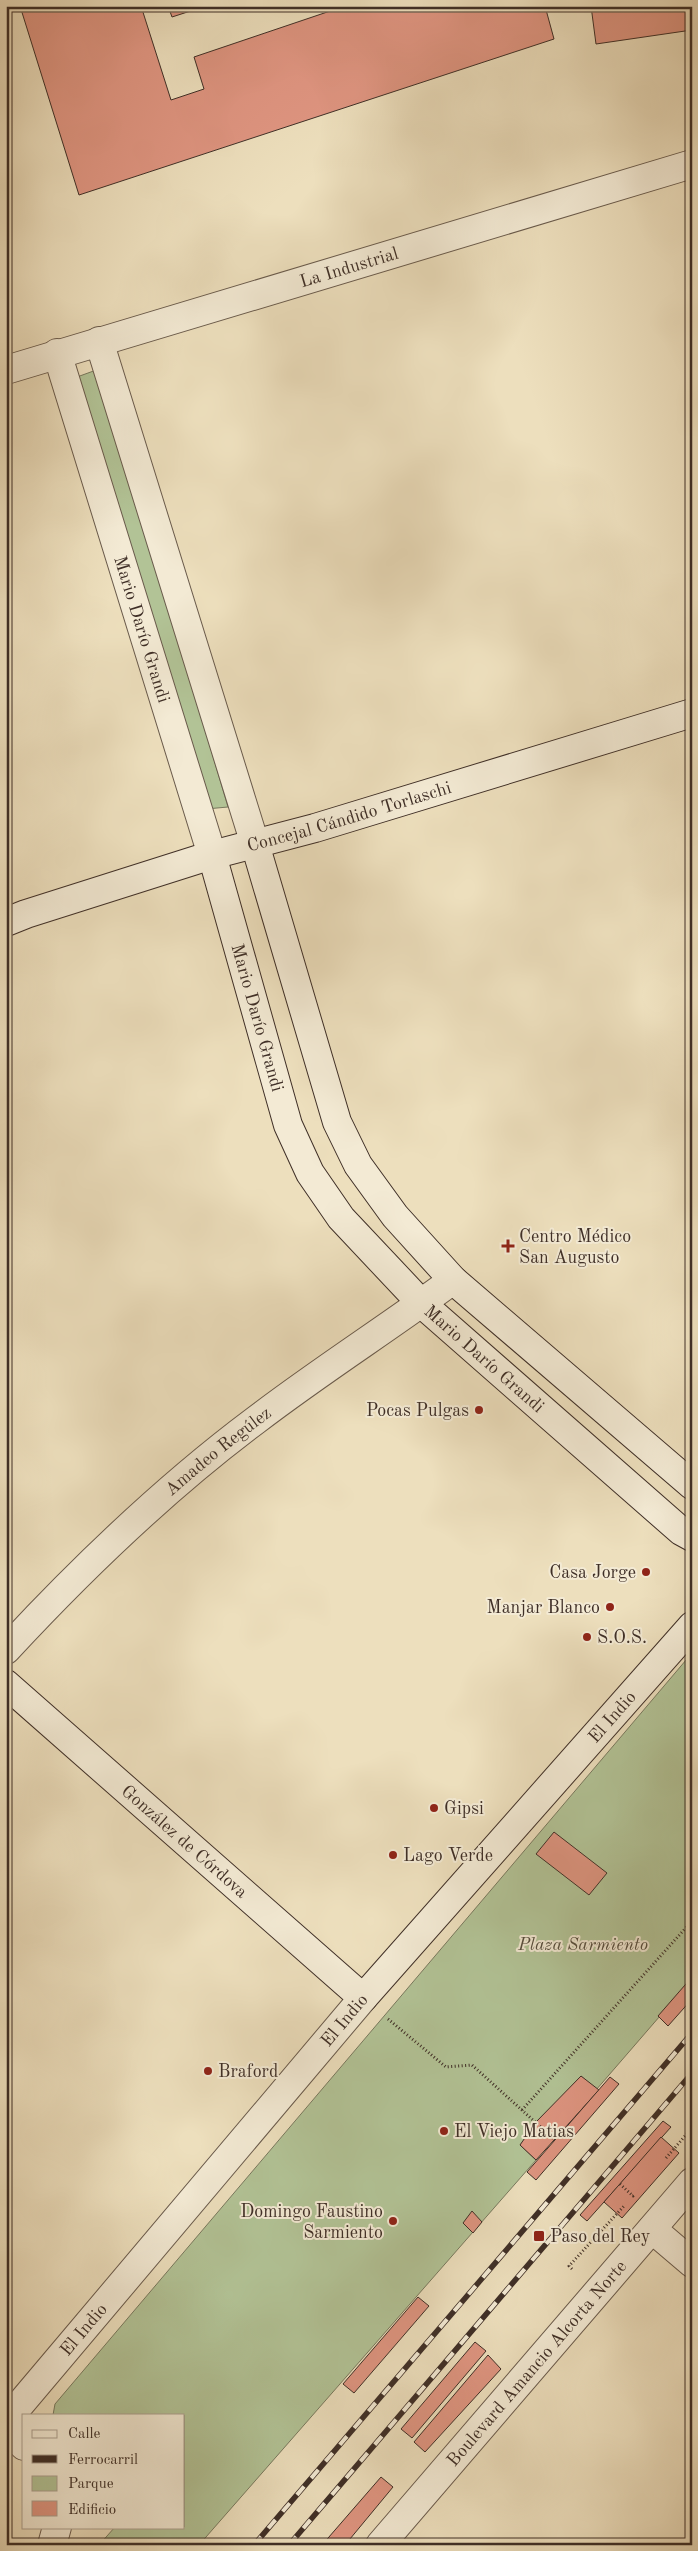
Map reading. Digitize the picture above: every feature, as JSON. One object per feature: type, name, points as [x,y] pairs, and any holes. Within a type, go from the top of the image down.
[{"type":"street","name":"La Industrial","points":[[6,370],[692,164]]},
{"type":"street","points":[[99,341],[255,844],[337,1122],[358,1164],[395,1216],[453,1280],[692,1485]]},
{"type":"street","name":"Mario Darío Grandi","points":[[57,354],[212,855],[288,1125],[310,1173],[341,1218],[421,1303],[682,1531],[692,1537]]},
{"type":"street","name":"Concejal Cándido Torlaschi","points":[[6,922],[212,855],[315,828],[692,714]]},
{"type":"street","name":"Amadeo Regúlez","points":[[6,1650],[137,1518],[188,1474],[256,1419],[453,1280]]},
{"type":"street","name":"El Indio","points":[[6,2421],[363,1998],[692,1626]]},
{"type":"street","name":"González de Córdova","points":[[6,1684],[363,1998]]},
{"type":"street","name":"Boulevard Amancio Alcorta Norte","points":[[380,2545],[692,2182]]},
{"type":"street","points":[[652,2229],[692,2263]]},
{"type":"street","points":[[6,2428],[22,2444]]},
{"type":"street","points":[[52,2545],[57,2528]]},
{"type":"path","points":[[522,2110],[692,1920]]},
{"type":"path","points":[[363,1998],[446,2067],[472,2065],[556,2140]]},
{"type":"path","points":[[664,2160],[692,2128]]},
{"type":"path","points":[[620,2184],[633,2196]]},
{"type":"path","points":[[569,2266],[639,2189]]},
{"type":"green space","points":[[99,369],[228,807],[206,809],[77,377]]},
{"type":"green space","name":"Plaza Sarmiento","points":[[692,1653],[692,1979],[596,2090],[581,2076],[520,2145],[536,2160],[199,2545],[99,2545],[114,2528],[185,2528],[185,2414],[53,2414],[55,2404]]},
{"type":"building","points":[[20,6],[141,6],[171,100],[204,89],[194,57],[345,6],[545,6],[554,39],[79,195]]},
{"type":"building","points":[[168,6],[206,6],[172,17]]},
{"type":"building","points":[[591,6],[692,6],[692,30],[596,44]]},
{"type":"building","points":[[554,1832],[607,1873],[589,1895],[536,1854]]},
{"type":"building","points":[[692,1977],[692,1999],[668,2026],[658,2016]]},
{"type":"building","points":[[581,2076],[599,2090],[536,2160],[520,2145],[536,2122]]},
{"type":"building","points":[[610,2077],[619,2084],[536,2180],[527,2172]]},
{"type":"building","points":[[663,2121],[671,2127],[587,2221],[580,2215]]},
{"type":"building","points":[[661,2137],[679,2153],[622,2218],[604,2202]]},
{"type":"building","points":[[472,2211],[482,2222],[473,2233],[463,2223]]},
{"type":"building","points":[[418,2297],[429,2306],[354,2393],[343,2384]]},
{"type":"building","points":[[475,2342],[486,2351],[412,2438],[401,2429]]},
{"type":"building","points":[[488,2355],[501,2369],[425,2452],[414,2442]]},
{"type":"building","points":[[381,2477],[393,2487],[345,2545],[322,2545]]},
{"type":"railway","points":[[254,2545],[692,2033]]},
{"type":"railway","points":[[289,2545],[692,2073]]},
{"type":"place","name":"Centro Médico San Augusto","points":[[508,1246]]},
{"type":"place","name":"Pocas Pulgas","points":[[479,1410]]},
{"type":"place","name":"Casa Jorge","points":[[646,1572]]},
{"type":"place","name":"Manjar Blanco","points":[[610,1607]]},
{"type":"place","name":"S.O.S.","points":[[587,1637]]},
{"type":"place","name":"Gipsi","points":[[434,1808]]},
{"type":"place","name":"Lago Verde","points":[[393,1855]]},
{"type":"place","name":"Braford","points":[[208,2071]]},
{"type":"place","name":"El Viejo Matias","points":[[444,2131]]},
{"type":"place","name":"Domingo Faustino Sarmiento","points":[[393,2221]]},
{"type":"place","name":"Paso del Rey","points":[[539,2236]]}]
